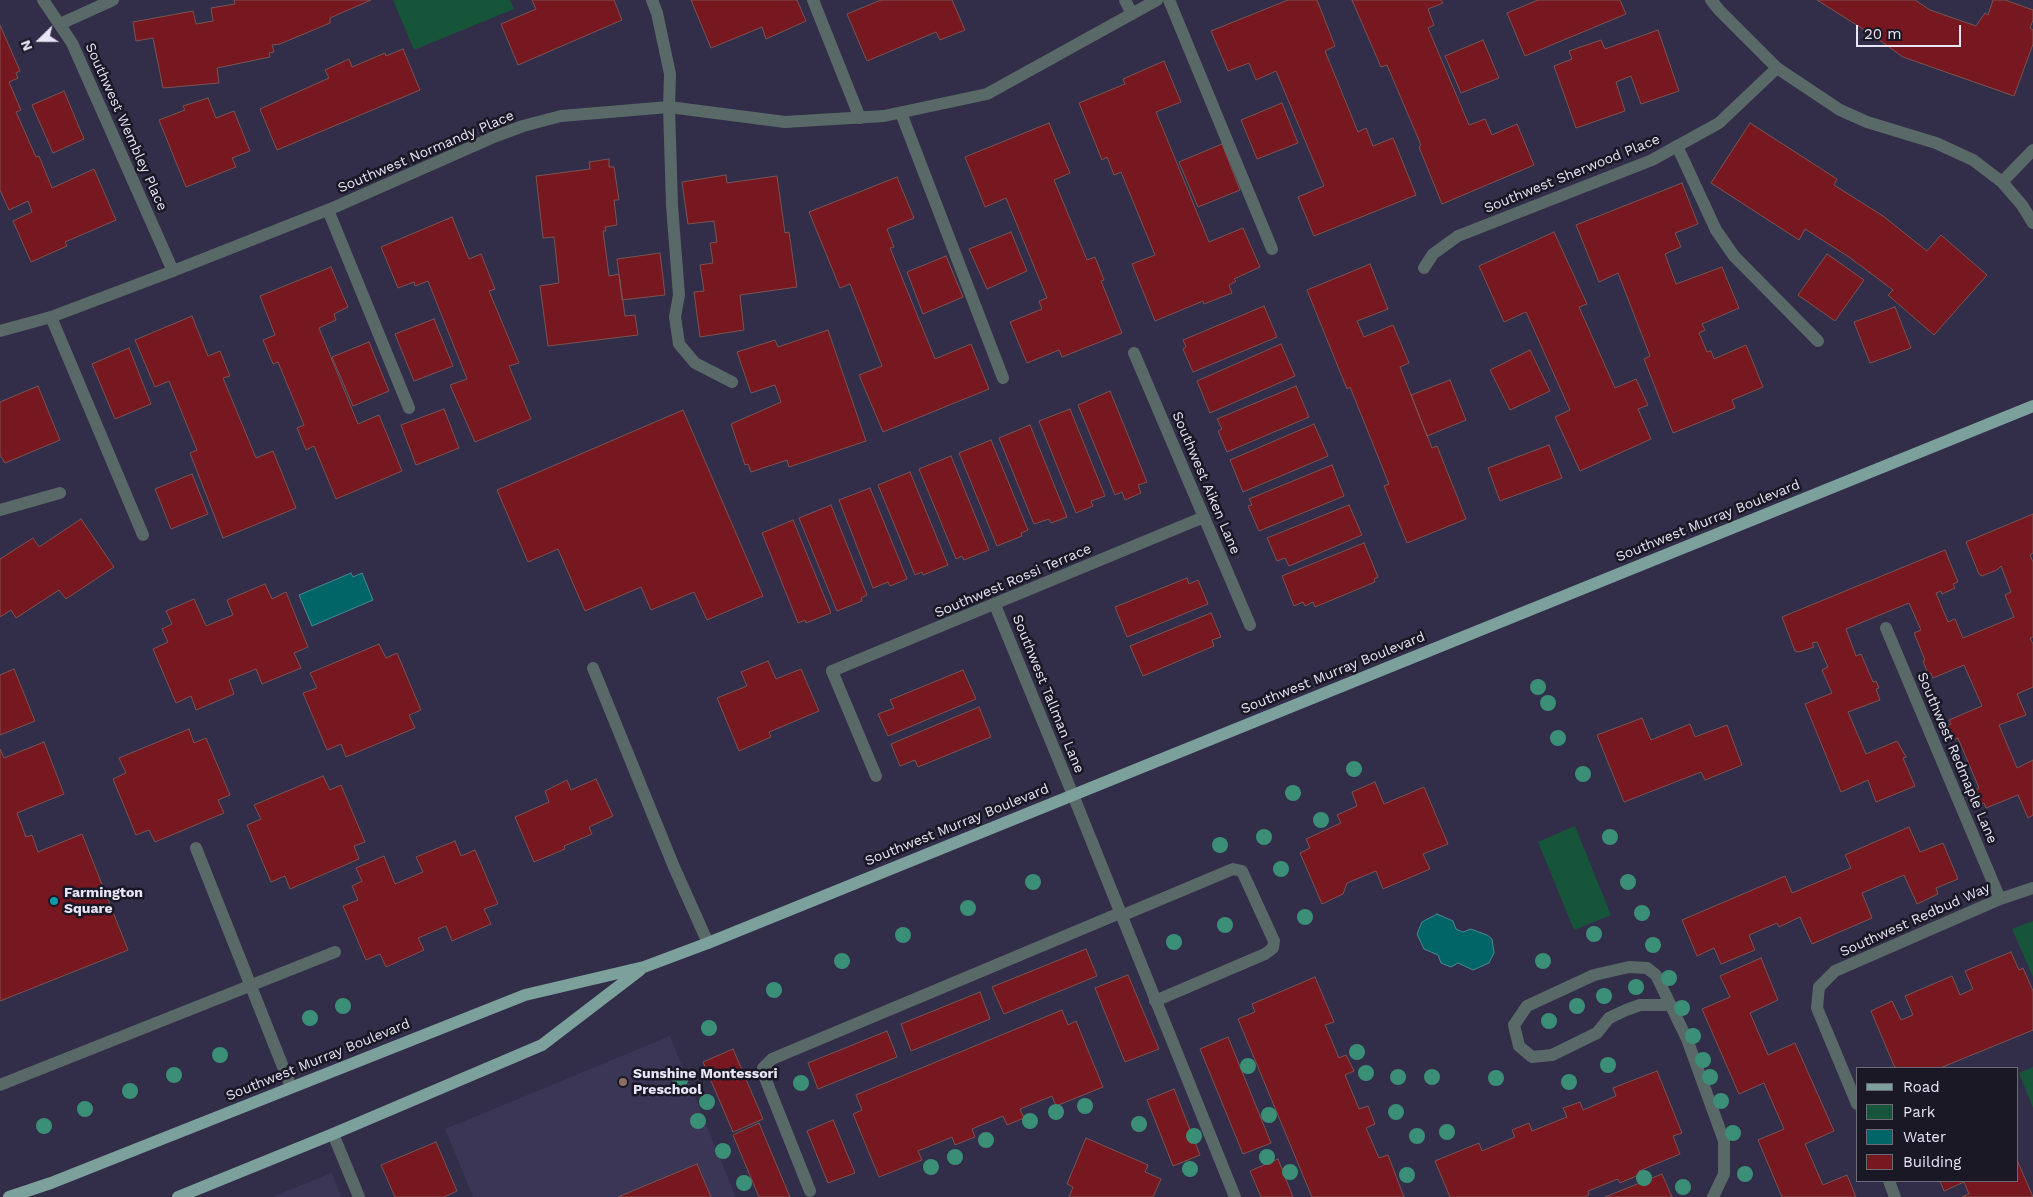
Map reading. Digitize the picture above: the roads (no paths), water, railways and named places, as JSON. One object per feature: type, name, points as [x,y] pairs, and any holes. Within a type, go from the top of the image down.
[{"type":"main road","name":"Southwest Murray Boulevard","points":[[10,1197],[51,1183],[525,994],[644,967],[708,943],[2033,406]]},
{"type":"main road","name":"Southwest Murray Boulevard","points":[[178,1197],[333,1134],[542,1045],[644,967]]},
{"type":"street","name":"Southwest Wembley Place","points":[[43,0],[72,43],[173,271]]},
{"type":"street","points":[[60,24],[113,0]]},
{"type":"street","points":[[652,0],[657,13],[670,74],[672,206],[679,295],[675,317],[679,344],[695,363],[732,382]]},
{"type":"street","points":[[813,0],[860,118]]},
{"type":"street","points":[[1125,0],[1132,14]]},
{"type":"street","name":"Southwest Normandy Place","points":[[0,331],[51,317],[173,271],[328,210],[523,126],[561,116],[669,107],[785,122],[860,118],[901,113],[987,94],[1157,0]]},
{"type":"street","points":[[1169,0],[1272,249]]},
{"type":"street","points":[[1711,0],[1718,10],[1777,68],[1840,110],[1867,122],[1936,143],[1973,160],[2002,182],[2022,205],[2033,222]]},
{"type":"street","name":"Southwest Sherwood Place","points":[[1424,268],[1433,254],[1458,236],[1652,160],[1677,146],[1719,122],[1777,68]]},
{"type":"street","points":[[901,113],[1003,378]]},
{"type":"street","points":[[1677,146],[1716,230],[1734,256],[1818,341]]},
{"type":"street","points":[[2002,182],[2033,150]]},
{"type":"street","points":[[328,210],[409,408]]},
{"type":"street","points":[[51,317],[143,535]]},
{"type":"street","name":"Southwest Aiken Lane","points":[[1134,352],[1250,625]]},
{"type":"street","points":[[0,510],[60,493]]},
{"type":"street","name":"Southwest Rossi Terrace","points":[[876,776],[832,671],[1204,517]]},
{"type":"street","name":"Southwest Tallman Lane","points":[[995,605],[1232,1194]]},
{"type":"street","name":"Southwest Redmaple Lane","points":[[1886,628],[2000,899]]},
{"type":"street","points":[[593,668],[674,867],[708,943]]},
{"type":"street","points":[[196,848],[291,1087]]},
{"type":"street","points":[[810,1191],[763,1068],[772,1059],[1233,869],[1242,871],[1274,941],[1273,948],[1265,954],[1155,1001]]},
{"type":"street","name":"Southwest Redbud Way","points":[[1856,1102],[1817,1008],[1819,987],[1835,971],[2000,899],[2033,888]]},
{"type":"street","points":[[0,1085],[335,952]]},
{"type":"street","points":[[1671,1005],[1640,1005],[1626,1010],[1609,1018],[1597,1033],[1552,1055],[1532,1057],[1519,1046],[1514,1025],[1527,1006],[1594,974],[1629,967],[1647,968],[1656,975],[1671,1005],[1687,1039],[1724,1140],[1724,1174],[1712,1197]]},
{"type":"street","points":[[333,1134],[359,1197]]},
{"type":"street","points":[[1888,1182],[1895,1197]]},
{"type":"water","points":[[351,573],[353,577],[362,573],[373,600],[312,626],[299,595]]},
{"type":"water","points":[[1437,914],[1453,921],[1456,929],[1463,932],[1471,929],[1492,939],[1494,953],[1489,963],[1473,970],[1458,963],[1451,967],[1441,963],[1438,955],[1424,949],[1417,934],[1422,922]]},
{"type":"place","name":"Farmington Square","points":[[54,901]]},
{"type":"place","name":"Sunshine Montessori Preschool","points":[[623,1082]]}]
